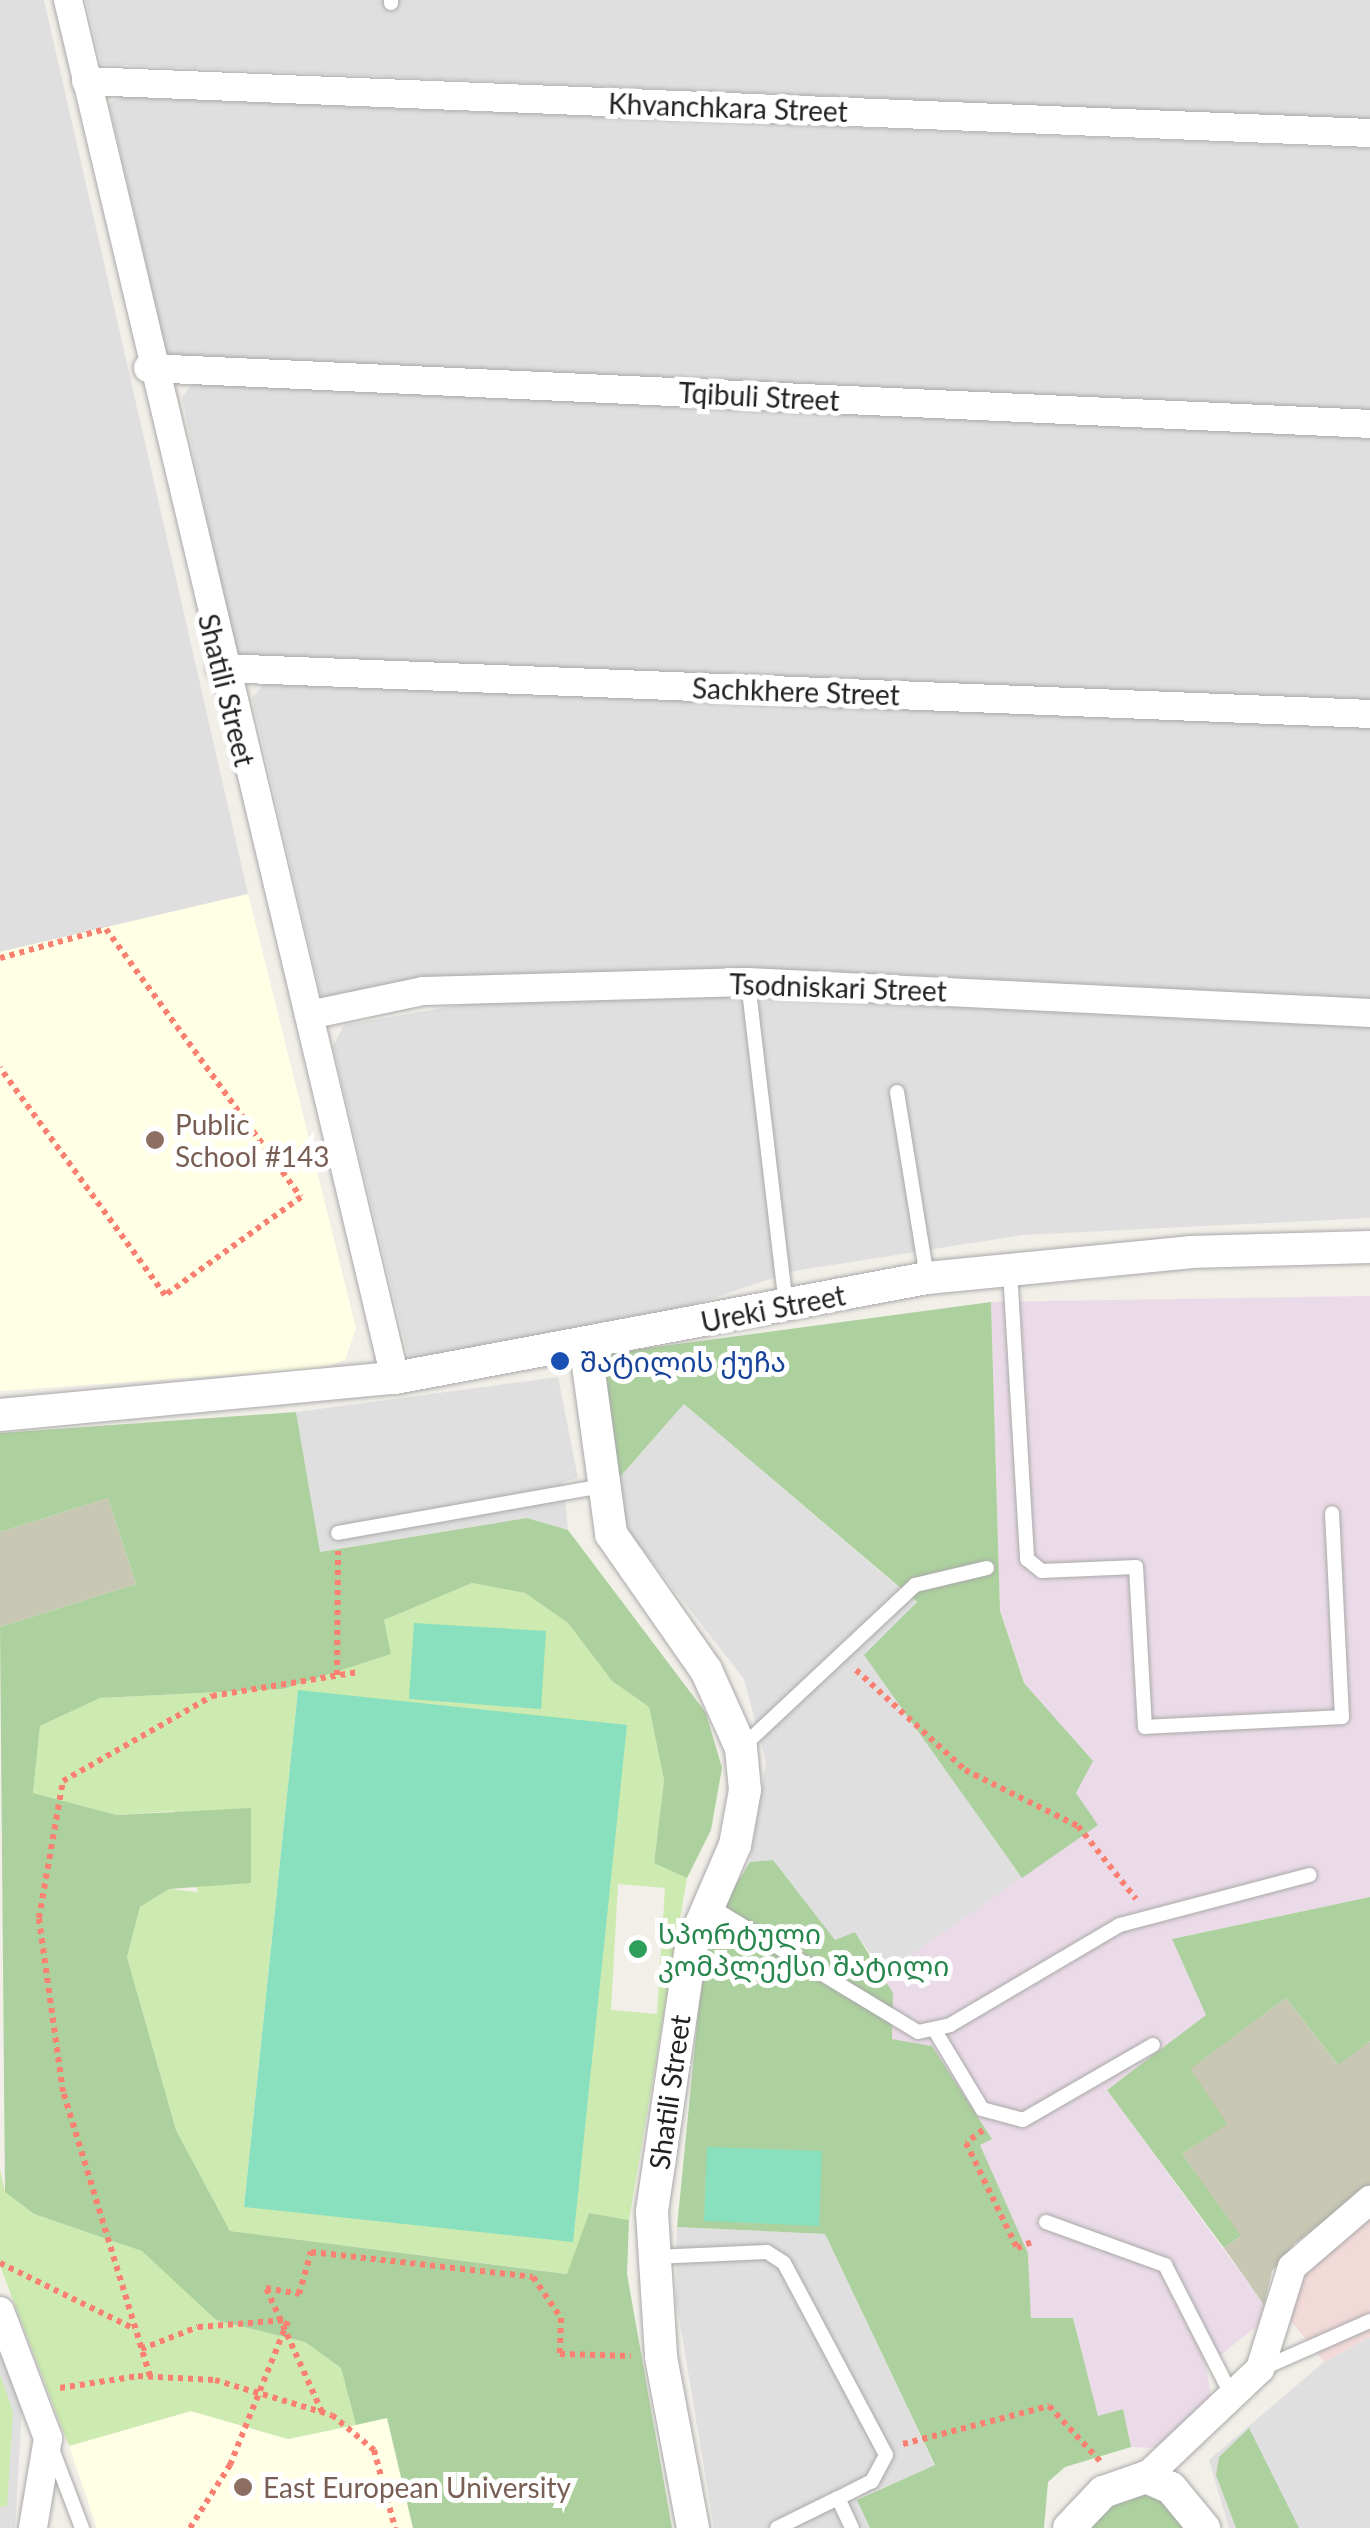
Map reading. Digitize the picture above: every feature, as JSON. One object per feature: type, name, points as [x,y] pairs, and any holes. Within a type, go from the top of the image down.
[{"type":"street","name":"Shatili Street","points":[[68,0],[148,368],[395,1378]]},
{"type":"street","name":"Khvanchkara Street","points":[[86,81],[1370,133]]},
{"type":"street","name":"Tqibuli Street","points":[[148,368],[1370,424]]},
{"type":"street","name":"Sachkhere Street","points":[[222,668],[1370,714]]},
{"type":"street","name":"Tsodniskari Street","points":[[309,1015],[423,991],[748,982],[1370,1013]]},
{"type":"street","name":"Ureki Street","points":[[0,1416],[395,1378],[927,1278],[1370,1247]]},
{"type":"street","name":"Shatili Street","points":[[585,1343],[610,1534],[706,1670],[741,1748],[735,1845],[704,1902],[651,2258],[660,2357],[693,2528]]},
{"type":"street","points":[[1069,2528],[1103,2492],[1146,2477],[1260,2369],[1292,2267],[1370,2200]]},
{"type":"street","points":[[0,2311],[48,2438],[33,2528]]},
{"type":"street","points":[[1146,2477],[1171,2488],[1204,2528]]},
{"type":"lane","points":[[748,982],[786,1306]]},
{"type":"lane","points":[[897,1092],[927,1278]]},
{"type":"lane","points":[[1010,1270],[1027,1559],[1042,1572],[1136,1567],[1144,1727],[1342,1717],[1332,1513]]},
{"type":"lane","points":[[338,1533],[602,1486]]},
{"type":"lane","points":[[741,1748],[838,1651],[915,1585],[986,1568]]},
{"type":"lane","points":[[704,1902],[896,2026],[934,2029],[1148,1916],[1309,1875]]},
{"type":"lane","points":[[934,2029],[968,2092],[1000,2118],[1038,2118],[1154,2044]]},
{"type":"lane","points":[[1046,2222],[1165,2266],[1232,2396]]},
{"type":"lane","points":[[651,2258],[767,2252],[784,2264],[882,2449],[872,2482],[777,2528]]},
{"type":"lane","points":[[1260,2369],[1370,2321]]},
{"type":"lane","points":[[48,2438],[82,2528]]},
{"type":"lane","points":[[838,2498],[852,2528]]},
{"type":"path","points":[[0,958],[106,929],[301,1198],[165,1296],[0,1068]]},
{"type":"path","points":[[338,1533],[338,1675]]},
{"type":"path","points":[[838,1651],[966,1770],[1078,1826],[1148,1916]]},
{"type":"path","points":[[150,2376],[63,2092],[39,1918],[63,1781],[212,1696],[358,1672]]},
{"type":"path","points":[[1000,2118],[966,2143],[1017,2248],[1037,2239],[1046,2222]]},
{"type":"path","points":[[322,2412],[288,2320],[266,2288],[299,2294],[311,2252],[533,2278],[561,2318],[560,2354],[660,2357]]},
{"type":"path","points":[[0,2263],[136,2330]]},
{"type":"path","points":[[141,2349],[198,2327],[288,2320]]},
{"type":"path","points":[[190,2528],[230,2466],[288,2320]]},
{"type":"path","points":[[32,2396],[150,2376],[259,2393],[322,2412],[374,2450],[395,2528]]},
{"type":"path","points":[[882,2449],[1049,2406],[1094,2445],[1103,2492]]},
{"type":"shaded area","points":[[0,0],[44,0],[248,894],[0,952]]},
{"type":"shaded area","points":[[86,0],[1370,0],[1370,120],[101,64]]},
{"type":"shaded area","points":[[121,97],[1370,149],[1370,415],[183,364],[166,352],[109,103]]},
{"type":"shaded area","points":[[193,383],[1370,438],[1370,703],[236,661],[182,397]]},
{"type":"shaded area","points":[[264,684],[1370,726],[1370,1003],[661,968],[323,1004],[252,698]]},
{"type":"shaded area","name":"Public School #143","points":[[248,894],[356,1328],[345,1360],[318,1369],[0,1391],[0,952]]},
{"type":"shaded area","points":[[720,993],[1370,1024],[1370,1218],[1023,1235],[794,1271],[675,1311],[409,1359],[333,1046],[344,1025],[507,997]]},
{"type":"shaded area","points":[[1370,1296],[1370,1897],[1172,1939],[1207,2015],[1107,2090],[1264,2305],[1258,2325],[1206,2367],[1211,2394],[1202,2410],[1156,2448],[1131,2447],[1123,2409],[1098,2417],[1073,2318],[1031,2319],[1028,2253],[979,2144],[992,2139],[932,2046],[892,2040],[884,1974],[1097,1825],[1076,1793],[1092,1761],[1024,1683],[1000,1611],[991,1302]]},
{"type":"shaded area","points":[[558,1377],[578,1478],[563,1482],[568,1530],[526,1518],[319,1552],[296,1412]]},
{"type":"shaded area","points":[[684,1404],[917,1603],[865,1655],[1022,1878],[884,1974],[855,1932],[835,1941],[773,1860],[750,1862],[766,1762],[744,1679],[618,1518],[618,1479]]},
{"type":"shaded area","points":[[108,1498],[136,1584],[0,1627],[0,1532]]},
{"type":"shaded area","points":[[1286,1998],[1337,2064],[1370,2041],[1370,2186],[1294,2244],[1272,2271],[1264,2305],[1224,2248],[1240,2237],[1182,2154],[1226,2124],[1189,2069]]},
{"type":"shaded area","points":[[1370,2218],[1370,2337],[1324,2362],[1283,2311],[1291,2283]]},
{"type":"shaded area","points":[[677,2227],[825,2234],[935,2466],[857,2499],[870,2528],[714,2528],[676,2299]]},
{"type":"shaded area","points":[[1370,2337],[1370,2528],[1229,2528],[1209,2460],[1324,2362]]},
{"type":"shaded area","points":[[0,2344],[22,2406],[15,2528],[0,2528]]},
{"type":"shaded area","name":"East European University","points":[[191,2411],[288,2439],[387,2418],[413,2528],[97,2528],[69,2446]]},
{"type":"green space","points":[[991,1302],[1000,1611],[1024,1683],[1093,1761],[1076,1793],[1098,1825],[1022,1878],[864,1655],[917,1602],[684,1404],[618,1479],[595,1355]]},
{"type":"green space","points":[[296,1412],[320,1552],[527,1518],[568,1530],[706,1713],[722,1768],[711,1830],[687,1878],[654,1863],[664,1780],[649,1707],[612,1681],[568,1623],[525,1593],[472,1583],[384,1620],[391,1654],[283,1689],[100,1698],[40,1726],[33,1793],[117,1815],[251,1808],[251,1883],[169,1889],[140,1907],[127,1957],[176,2130],[230,2231],[567,2274],[589,2213],[629,2220],[627,2274],[672,2528],[413,2528],[387,2418],[356,2425],[341,2368],[305,2342],[216,2320],[142,2251],[34,2214],[5,2192],[0,1627],[136,1584],[108,1498],[0,1532],[0,1433]]},
{"type":"green space","points":[[472,1583],[525,1593],[568,1623],[612,1681],[649,1707],[664,1780],[654,1862],[687,1878],[629,2220],[589,2213],[568,2274],[230,2231],[176,2130],[127,1957],[140,1907],[169,1889],[198,1892],[174,1811],[117,1815],[33,1793],[40,1726],[100,1698],[283,1689],[390,1654],[384,1620]],"holes":[[[298,1690],[573,2241],[244,2206]],[[618,1884],[665,1888],[657,2014],[611,2010]]]},
{"type":"green space","points":[[414,1623],[546,1631],[541,1709],[409,1699]]},
{"type":"green space","points":[[298,1690],[627,1725],[573,2242],[244,2207]]},
{"type":"green space","points":[[773,1860],[835,1940],[855,1932],[893,1993],[892,2039],[932,2046],[992,2139],[980,2145],[1028,2253],[1031,2318],[1073,2318],[1098,2416],[1123,2409],[1131,2447],[1065,2467],[1048,2482],[1044,2528],[870,2528],[857,2500],[935,2465],[825,2234],[677,2227],[706,1933],[750,1862]]},
{"type":"green space","points":[[1370,1897],[1370,2041],[1338,2065],[1286,1998],[1190,2069],[1227,2124],[1182,2154],[1241,2236],[1224,2248],[1107,2090],[1206,2015],[1172,1939]]},
{"type":"green space","points":[[707,2147],[822,2151],[819,2226],[704,2221]]},
{"type":"green space","points":[[0,2169],[5,2192],[34,2214],[143,2251],[216,2320],[305,2342],[341,2368],[356,2425],[288,2439],[191,2411],[69,2446],[0,2266]]},
{"type":"green space","points":[[0,2374],[13,2412],[7,2506],[0,2507]]},
{"type":"green space","points":[[1249,2428],[1299,2528],[1236,2528],[1216,2475],[1219,2457]]},
{"type":"green space","points":[[1145,2495],[1166,2502],[1184,2528],[1090,2528],[1114,2505]]},
{"type":"place","name":"Public School #143","points":[[155,1140]]},
{"type":"place","name":"შატილის ქუჩა","points":[[560,1361]]},
{"type":"place","name":"სპორტული კომპლექსი შატილი","points":[[638,1949]]},
{"type":"place","name":"East European University","points":[[243,2487]]}]
